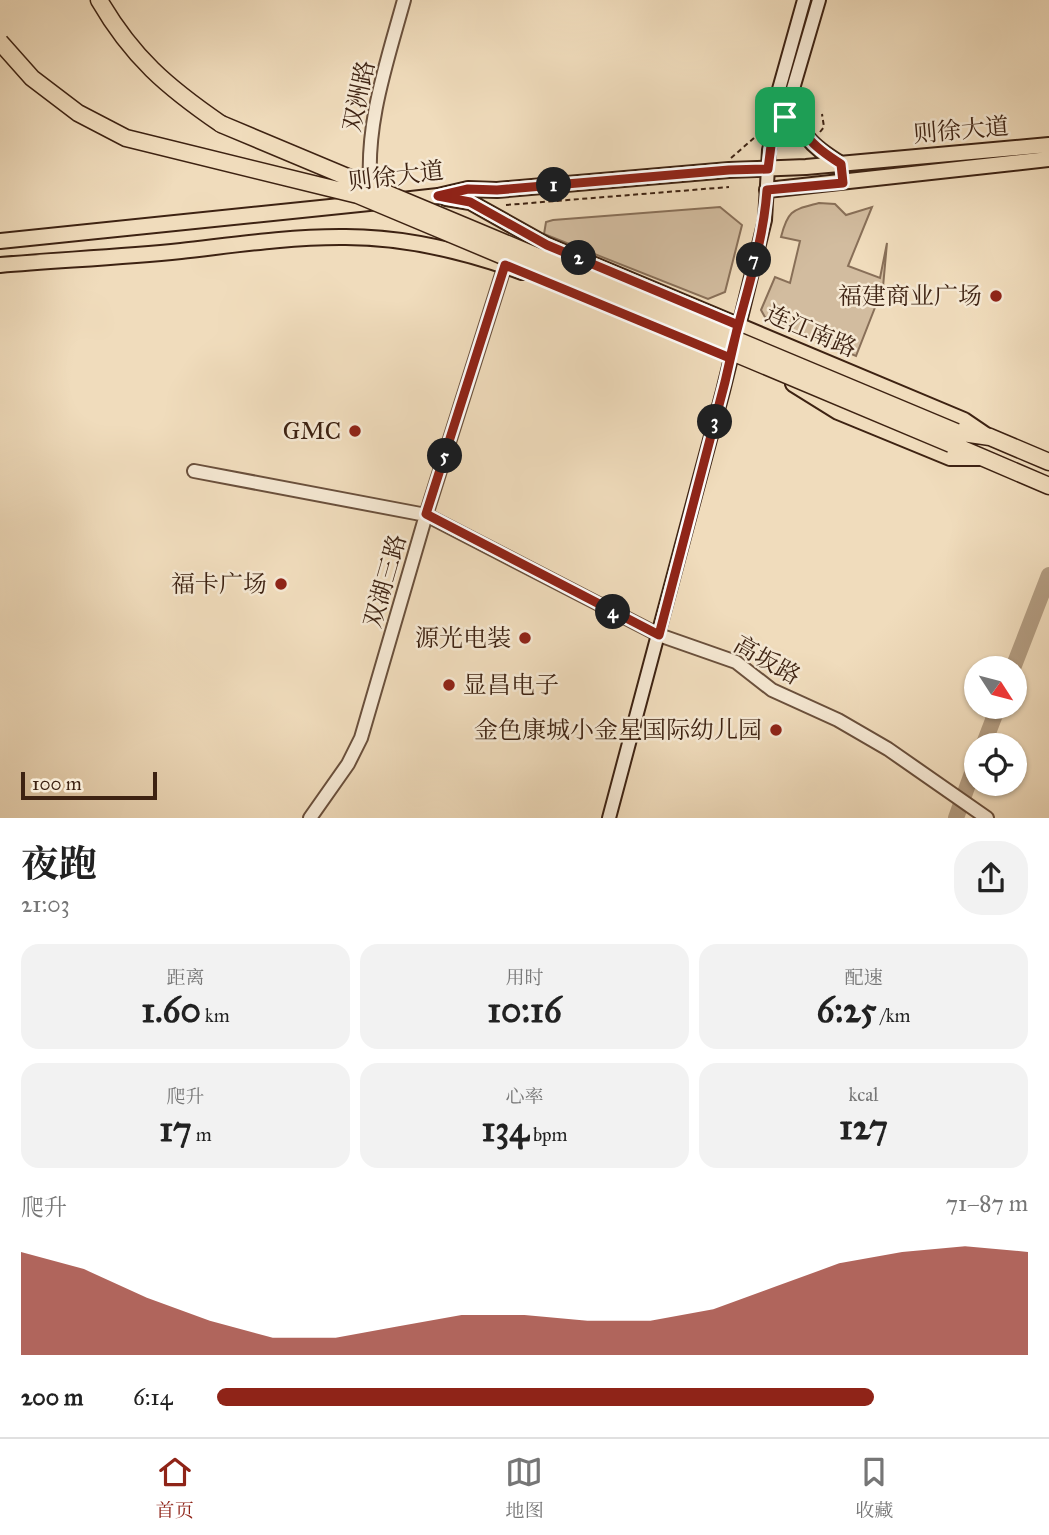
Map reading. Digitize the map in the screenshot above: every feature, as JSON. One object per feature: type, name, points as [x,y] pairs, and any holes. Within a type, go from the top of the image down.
[{"type":"highway","points":[[99,0],[114,26],[144,64],[180,96],[221,124],[954,438],[981,458],[1049,486]]},
{"type":"highway","points":[[0,42],[41,85],[78,113],[126,138],[358,195],[954,438],[990,438]]},
{"type":"highway","name":"连江南路","points":[[990,438],[1049,462]]},
{"type":"main road","points":[[784,97],[809,141],[841,164],[843,183]]},
{"type":"main road","name":"则徐大道","points":[[0,241],[438,196],[468,189],[497,190],[729,170],[841,164],[1049,145]]},
{"type":"main road","name":"则徐大道","points":[[767,190],[1049,159]]},
{"type":"main road","name":"连江南路","points":[[438,196],[470,202],[547,245],[964,420],[990,438]]},
{"type":"main road","points":[[0,265],[177,251],[296,238],[343,237],[424,244],[505,265],[800,387],[838,412],[950,458],[981,458]]},
{"type":"street","name":"双洲路","points":[[372,203],[369,172],[371,134],[404,0]]},
{"type":"street","points":[[610,817],[765,220],[772,138],[780,133],[784,97],[804,0]]},
{"type":"street","points":[[784,97],[819,0]]},
{"type":"street","name":"双湖三路","points":[[310,817],[348,764],[358,745],[426,514],[505,265]]},
{"type":"street","name":"高坂路","points":[[194,471],[426,514],[659,635],[736,662],[772,690],[860,732],[987,817]]},
{"type":"path","points":[[817,135],[824,127],[822,114]]},
{"type":"path","points":[[730,158],[754,138]]},
{"type":"path","points":[[506,205],[729,187]]},
{"type":"shaded area","points":[[819,203],[835,204],[846,215],[872,207],[848,266],[880,278],[887,243],[883,287],[856,356],[766,319],[761,310],[775,277],[790,283],[800,241],[781,237],[786,221],[797,209]]},
{"type":"shaded area","points":[[720,207],[742,225],[725,292],[708,299],[544,234],[546,222],[553,220]]},
{"type":"waterway","points":[[1018,656],[1049,575]]},
{"type":"waterway","points":[[988,733],[993,719]]},
{"type":"waterway","points":[[956,818],[964,796]]},
{"type":"place","name":"福建商业广场","points":[[996,296]]},
{"type":"place","name":"GMC","points":[[355,431]]},
{"type":"place","name":"福卡广场","points":[[281,584]]},
{"type":"place","name":"源光电装","points":[[525,638]]},
{"type":"place","name":"显昌电子","points":[[449,685]]},
{"type":"place","name":"金色康城小金星国际幼儿园","points":[[776,730]]},
{"type":"route","points":[[785,117],[780,133],[772,138],[768,169],[497,190],[468,189],[438,196],[470,202],[547,245],[738,325],[725,382],[659,635],[426,514],[505,265],[730,358],[738,325],[742,307],[765,220],[767,190],[843,183],[841,164],[821,152],[804,135],[791,99],[785,117]]}]
